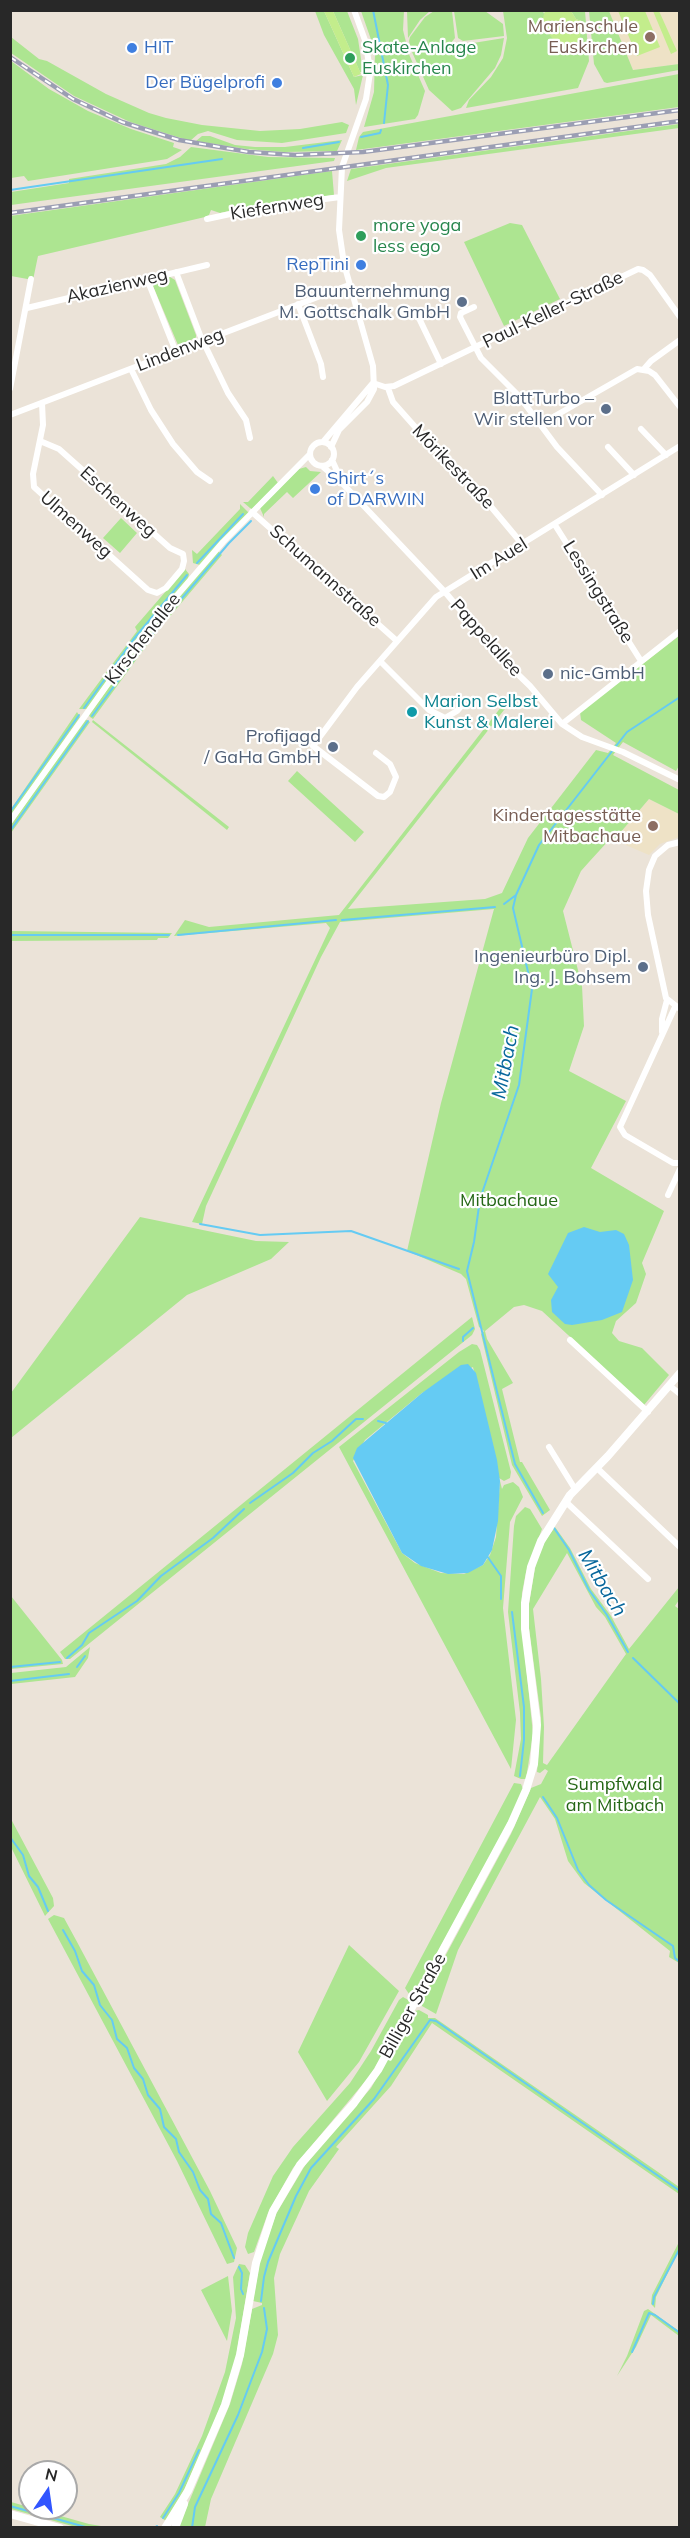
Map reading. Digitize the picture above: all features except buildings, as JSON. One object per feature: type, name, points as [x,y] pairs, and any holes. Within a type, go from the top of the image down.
[{"type":"main road","points":[[10,2514],[60,2528]]},
{"type":"street","points":[[331,447],[343,426],[369,398],[374,389],[374,366],[349,285],[340,237],[343,163],[366,99],[370,73],[366,43],[354,10]]},
{"type":"street","name":"Kiefernweg","points":[[211,216],[340,198]]},
{"type":"street","name":"Akazienweg","points":[[27,308],[207,265]]},
{"type":"street","name":"Paul-Keller-Straße","points":[[388,388],[638,269],[650,275],[680,316]]},
{"type":"street","points":[[176,272],[203,341],[223,384],[246,420],[250,438]]},
{"type":"street","points":[[10,389],[31,279]]},
{"type":"street","points":[[147,279],[176,352]]},
{"type":"street","name":"Lindenweg","points":[[10,415],[349,285]]},
{"type":"street","points":[[298,304],[321,364],[323,377]]},
{"type":"street","name":"Paul-Keller-Straße","points":[[474,307],[461,313],[460,317],[474,348]]},
{"type":"street","points":[[416,312],[441,364]]},
{"type":"street","points":[[644,369],[651,361],[680,340]]},
{"type":"street","points":[[474,348],[519,396],[569,462],[602,495]]},
{"type":"street","points":[[131,369],[151,410],[173,444],[198,472],[210,481]]},
{"type":"street","points":[[541,424],[631,371],[644,369],[656,375],[680,406]]},
{"type":"street","points":[[373,383],[388,388]]},
{"type":"street","points":[[323,442],[331,447],[332,460],[319,465],[310,454],[315,445],[323,442],[373,383]]},
{"type":"street","name":"Mörikestraße","points":[[388,388],[391,399],[407,418],[467,478],[523,545]]},
{"type":"street","name":"Ulmenweg","points":[[42,403],[43,419],[32,481],[40,494],[151,592],[157,593],[164,590],[182,569]]},
{"type":"street","points":[[641,429],[666,455]]},
{"type":"street","name":"Eschenweg","points":[[40,441],[59,449],[170,548],[183,554],[182,569]]},
{"type":"street","name":"Im Auel","points":[[376,753],[390,764],[396,777],[390,792],[384,797],[378,796],[313,746],[332,718],[436,597],[680,446]]},
{"type":"street","points":[[608,447],[634,475]]},
{"type":"street","name":"Kirschenallee","points":[[10,820],[142,636],[212,554],[310,454]]},
{"type":"street","name":"Pappelallee","points":[[332,460],[343,484]]},
{"type":"street","name":"Kirschenallee","points":[[293,471],[319,465]]},
{"type":"street","name":"Pappelallee","points":[[319,465],[343,484],[445,592],[498,655],[530,686],[562,724],[582,737],[615,749],[680,780]]},
{"type":"street","name":"Schumannstraße","points":[[252,512],[397,641]]},
{"type":"street","name":"Lessingstraße","points":[[555,525],[641,660]]},
{"type":"street","points":[[562,724],[680,631]]},
{"type":"street","points":[[380,661],[413,696],[437,714],[445,718],[457,711],[463,704]]},
{"type":"street","points":[[662,1033],[662,1018],[667,1000],[648,915],[646,883],[655,855],[668,845],[680,842]]},
{"type":"street","points":[[667,1000],[677,1008],[662,1033],[620,1127],[625,1135],[673,1162],[680,1163]]},
{"type":"street","points":[[668,1195],[680,1169]]},
{"type":"street","points":[[570,1340],[648,1412]]},
{"type":"street","name":"Billiger Straße","points":[[175,2528],[188,2491],[231,2390],[240,2355],[256,2263],[273,2211],[300,2165],[354,2103],[378,2070],[512,1824],[526,1790],[534,1764],[537,1725],[525,1629],[526,1590],[541,1541],[575,1490],[648,1412],[680,1373]]},
{"type":"street","points":[[670,1386],[680,1394]]},
{"type":"street","points":[[549,1447],[575,1490]]},
{"type":"street","points":[[597,1468],[680,1547]]},
{"type":"street","points":[[566,1502],[648,1579]]},
{"type":"street","name":"Billiger Straße","points":[[165,2528],[188,2491]]},
{"type":"shaded area","name":"Marienschule Euskirchen","points":[[609,11],[679,11],[679,64],[633,70]]},
{"type":"shaded area","name":"Kindertagesstätte Mitbachaue","points":[[649,799],[679,814],[679,837],[660,844],[649,855],[614,840]]},
{"type":"green space","points":[[315,11],[324,11],[354,77],[363,75],[356,105],[354,89],[324,35]]},
{"type":"green space","name":"Skate-Anlage Euskirchen","points":[[324,11],[333,11],[361,74],[354,77]]},
{"type":"green space","points":[[333,11],[347,11],[358,39],[363,72],[360,72]]},
{"type":"green space","points":[[361,11],[404,11],[403,30],[408,50],[375,51]]},
{"type":"green space","points":[[407,11],[430,11],[420,20],[408,38]]},
{"type":"green space","points":[[434,11],[452,11],[455,38],[450,44],[411,50],[410,37],[425,17]]},
{"type":"green space","points":[[454,11],[485,11],[503,24],[504,36],[463,41],[458,38]]},
{"type":"green space","points":[[503,11],[545,11],[543,13],[581,21],[576,19],[571,11],[585,11],[589,61],[578,88],[466,108],[469,100],[491,77],[503,58],[507,38]]},
{"type":"green space","points":[[545,11],[571,11],[576,19],[581,21],[582,30],[577,44],[570,51],[563,52],[541,24]]},
{"type":"green space","points":[[589,11],[609,11],[633,70],[679,64],[679,70],[604,82],[594,64]]},
{"type":"green space","points":[[618,11],[645,11],[660,47],[637,56]]},
{"type":"green space","points":[[653,11],[659,11],[677,51],[671,54]]},
{"type":"green space","points":[[11,37],[39,59],[47,61],[106,94],[166,118],[202,125],[260,131],[300,129],[342,122],[349,125],[346,133],[282,143],[237,140],[208,131],[198,134],[190,141],[130,122],[74,96],[11,53]]},
{"type":"green space","points":[[504,38],[501,55],[495,68],[461,108],[452,111],[429,90],[412,52],[451,46],[459,49],[467,44]]},
{"type":"green space","points":[[408,52],[425,91],[418,115],[415,119],[364,127],[374,92],[375,54]]},
{"type":"green space","points":[[11,61],[49,89],[88,111],[131,129],[174,143],[173,147],[182,150],[167,159],[155,161],[28,181],[24,176],[11,178]]},
{"type":"green space","points":[[679,74],[679,107],[356,150],[359,137],[363,132]]},
{"type":"green space","points":[[679,124],[679,128],[386,168],[347,181],[351,169]]},
{"type":"green space","points":[[202,136],[210,136],[235,145],[255,147],[285,147],[342,140],[337,151],[284,152],[196,141]]},
{"type":"green space","points":[[191,147],[268,157],[335,158],[334,161],[11,205],[11,192],[69,183],[69,179],[166,164],[180,157]]},
{"type":"green space","points":[[332,171],[334,195],[220,213],[211,210],[205,217],[38,256],[33,280],[11,276],[10,216]]},
{"type":"green space","points":[[510,223],[522,225],[560,299],[504,326],[464,242]]},
{"type":"green space","points":[[170,277],[175,280],[196,335],[196,338],[178,345],[153,286],[156,280]]},
{"type":"green space","points":[[306,467],[310,471],[321,472],[293,498],[287,492],[264,514],[264,517],[260,508],[299,469]]},
{"type":"green space","points":[[273,476],[278,483],[252,509],[243,502],[248,502]]},
{"type":"green space","points":[[240,504],[249,513],[200,565],[193,563],[192,550],[197,554],[240,509]]},
{"type":"green space","points":[[121,518],[137,533],[120,553],[103,538]]},
{"type":"green space","points":[[218,551],[222,555],[155,634],[93,719],[90,717],[89,715],[147,634]]},
{"type":"green space","points":[[185,569],[189,574],[188,579],[134,643],[87,709],[79,709],[137,631],[135,627]]},
{"type":"green space","name":"Mitbachaue","points":[[679,636],[680,764],[676,771],[623,742],[613,755],[679,790],[679,814],[649,799],[614,840],[610,839],[581,871],[563,911],[582,986],[584,1026],[569,1071],[626,1101],[591,1168],[664,1211],[642,1263],[646,1274],[636,1303],[616,1321],[612,1333],[619,1341],[642,1348],[669,1375],[644,1405],[542,1311],[524,1305],[514,1307],[485,1331],[487,1339],[513,1383],[502,1389],[520,1462],[550,1510],[542,1516],[512,1465],[481,1334],[484,1331],[479,1327],[466,1279],[461,1274],[407,1251],[441,1103],[494,909],[340,922],[321,957],[206,1206],[202,1224],[192,1222],[330,928],[326,923],[174,936],[185,920],[209,927],[339,915],[512,693],[515,696],[348,909],[485,899],[502,893],[528,838],[596,750],[608,753],[616,743],[581,720],[580,712]]},
{"type":"green space","points":[[77,712],[80,717],[11,816],[11,809]]},
{"type":"green space","points":[[85,719],[90,722],[11,833],[11,825]]},
{"type":"green space","points":[[93,720],[229,827],[227,830],[92,722]]},
{"type":"green space","points":[[297,771],[364,832],[355,842],[288,781]]},
{"type":"green space","points":[[11,931],[172,933],[168,938],[157,940],[11,941]]},
{"type":"green space","points":[[140,1217],[256,1241],[289,1242],[271,1259],[187,1295],[11,1438],[11,1393]]},
{"type":"green space","points":[[472,1317],[475,1329],[472,1335],[70,1659],[65,1659],[60,1652]]},
{"type":"green space","points":[[472,1344],[477,1345],[480,1350],[511,1472],[510,1478],[504,1481],[499,1478],[473,1367],[422,1393],[365,1440],[353,1461],[402,1553],[415,1563],[441,1573],[464,1574],[483,1565],[490,1555],[496,1537],[500,1481],[502,1489],[504,1485],[513,1482],[519,1487],[523,1497],[510,1522],[503,1608],[516,1720],[511,1769],[339,1447]]},
{"type":"green space","points":[[525,1507],[530,1509],[542,1529],[526,1572],[522,1593],[521,1617],[533,1734],[526,1779],[521,1779],[514,1776],[521,1739],[508,1612],[514,1526],[516,1516]]},
{"type":"green space","name":"Sumpfwald am Mitbach","points":[[555,1527],[570,1548],[591,1589],[611,1616],[629,1649],[679,1587],[679,1600],[675,1606],[680,1610],[679,1963],[669,1957],[670,1951],[584,1883],[568,1861],[555,1819],[540,1797],[458,1950],[436,2014],[422,2006],[421,2001],[511,1834],[531,1788],[541,1784],[548,1771],[545,1769],[540,1773],[537,1772],[541,1718],[529,1628],[529,1604],[536,1562],[545,1541]],"holes":[[[567,1553],[596,1607],[605,1617],[626,1654],[547,1765],[543,1763],[544,1727],[541,1679],[533,1609]]]},
{"type":"green space","points":[[11,1596],[62,1660],[63,1664],[11,1669]]},
{"type":"green space","points":[[90,1647],[88,1658],[75,1677],[11,1684],[11,1673],[66,1667]]},
{"type":"green space","points":[[514,1783],[521,1784],[523,1789],[512,1815],[415,1994],[409,1994],[405,1988]]},
{"type":"green space","points":[[11,1819],[53,1898],[54,1906],[45,1916],[11,1847]]},
{"type":"green space","points":[[54,1915],[64,1918],[210,2191],[237,2248],[234,2262],[227,2264],[177,2161],[48,1919]]},
{"type":"green space","points":[[349,1945],[399,1991],[359,2062],[327,2101],[298,2052]]},
{"type":"green space","points":[[403,1997],[410,2001],[410,2005],[372,2073],[293,2168],[268,2213],[254,2252],[248,2254],[245,2247],[248,2233],[273,2176],[293,2147],[350,2083],[371,2051],[399,2000]]},
{"type":"green space","points":[[419,2010],[428,2015],[428,2018],[435,2018],[658,2172],[679,2187],[679,2194],[432,2023],[391,2086],[336,2147],[339,2149],[309,2191],[280,2254],[274,2278],[278,2335],[273,2354],[211,2499],[205,2527],[178,2528],[230,2404],[242,2364],[252,2309],[262,2305],[262,2303],[253,2301],[260,2261],[276,2214],[307,2162],[371,2088],[415,2011]]},
{"type":"green space","points":[[679,2242],[679,2250],[656,2297],[655,2308],[651,2304],[652,2295]]},
{"type":"green space","points":[[239,2264],[245,2265],[250,2273],[236,2357],[223,2400],[208,2437],[185,2488],[166,2521],[160,2517],[175,2494],[202,2436],[225,2372],[236,2318],[233,2277]]},
{"type":"green space","points":[[228,2276],[232,2311],[227,2341],[201,2290]]},
{"type":"green space","points":[[648,2309],[679,2331],[679,2336],[651,2315],[636,2347],[617,2376],[644,2311]]},
{"type":"green space","points":[[11,2502],[18,2504],[18,2511],[11,2509]]},
{"type":"green space","points":[[50,2520],[75,2520],[107,2527],[72,2526]]},
{"type":"water","points":[[584,1227],[600,1232],[616,1230],[624,1234],[629,1245],[633,1280],[622,1312],[602,1320],[565,1324],[552,1312],[551,1300],[558,1287],[548,1274],[568,1233]]},
{"type":"water","points":[[468,1364],[476,1373],[497,1460],[500,1481],[498,1521],[492,1550],[483,1565],[468,1573],[448,1574],[421,1566],[402,1553],[353,1458],[357,1448],[422,1393],[461,1365]]},
{"type":"waterway","points":[[373,10],[388,85],[384,123]]},
{"type":"waterway","points":[[361,137],[380,133],[381,130]]},
{"type":"waterway","points":[[303,148],[339,142]]},
{"type":"waterway","points":[[10,190],[222,159]]},
{"type":"waterway","points":[[197,563],[243,514]]},
{"type":"waterway","points":[[92,716],[160,624],[229,543],[251,521]]},
{"type":"waterway","points":[[84,708],[133,640],[187,575]]},
{"type":"waterway","name":"Mitbach","points":[[543,1513],[515,1464],[467,1271],[480,1199],[519,1085],[532,989],[513,908],[516,895],[539,845],[627,732],[680,697]]},
{"type":"waterway","points":[[10,812],[79,715]]},
{"type":"waterway","points":[[10,831],[88,721]]},
{"type":"waterway","points":[[504,904],[516,895]]},
{"type":"waterway","points":[[342,920],[495,907]]},
{"type":"waterway","points":[[178,935],[336,920]]},
{"type":"waterway","points":[[10,935],[169,935]]},
{"type":"waterway","points":[[200,1224],[260,1235],[351,1231],[459,1269]]},
{"type":"waterway","points":[[463,1341],[463,1337],[473,1328]]},
{"type":"waterway","points":[[250,1503],[293,1473],[313,1453],[332,1441],[356,1419],[363,1419]]},
{"type":"waterway","points":[[378,1421],[386,1423]]},
{"type":"waterway","points":[[67,1658],[82,1645],[89,1633],[137,1601],[161,1576],[213,1538],[244,1509]]},
{"type":"waterway","name":"Mitbach","points":[[554,1528],[628,1652]]},
{"type":"waterway","points":[[487,1556],[501,1576],[501,1599]]},
{"type":"waterway","points":[[512,1612],[524,1707],[524,1740],[520,1776]]},
{"type":"waterway","points":[[77,1667],[85,1656]]},
{"type":"waterway","name":"Mitbach","points":[[633,1658],[680,1704]]},
{"type":"waterway","points":[[10,1667],[60,1662]]},
{"type":"waterway","points":[[10,1681],[69,1674]]},
{"type":"waterway","points":[[543,1797],[557,1818],[578,1870],[589,1885],[606,1900],[673,1946],[675,1958],[680,1962]]},
{"type":"waterway","points":[[10,1837],[23,1855],[29,1876],[38,1887],[48,1911]]},
{"type":"waterway","points":[[63,1930],[75,1951],[82,1971],[94,1985],[100,2005],[112,2020],[117,2039],[127,2048],[134,2068],[143,2079],[148,2095],[160,2109],[164,2127],[176,2139],[179,2152],[193,2172],[200,2190],[208,2199],[211,2214],[221,2223],[234,2258]]},
{"type":"waterway","points":[[261,2301],[268,2262],[296,2196],[311,2168],[374,2099],[430,2020],[436,2021],[680,2191]]},
{"type":"waterway","points":[[653,2304],[654,2297],[680,2248]]},
{"type":"waterway","points":[[239,2267],[242,2273],[243,2294]]},
{"type":"waterway","points":[[192,2528],[195,2507],[238,2415],[262,2352],[267,2329],[264,2308]]},
{"type":"waterway","points":[[632,2352],[649,2313],[680,2333]]},
{"type":"waterway","points":[[163,2518],[179,2493],[199,2450]]},
{"type":"waterway","points":[[10,2506],[89,2528]]},
{"type":"railway","points":[[10,57],[73,99],[122,122],[179,140],[249,152],[295,155],[363,152],[680,110]]},
{"type":"railway","points":[[10,213],[680,121]]},
{"type":"place","name":"Marienschule Euskirchen","points":[[650,37]]},
{"type":"place","name":"HIT","points":[[132,48]]},
{"type":"place","name":"Skate-Anlage Euskirchen","points":[[350,58]]},
{"type":"place","name":"Der Bügelprofi","points":[[277,83]]},
{"type":"place","name":"more yoga less ego","points":[[361,236]]},
{"type":"place","name":"RepTini","points":[[361,265]]},
{"type":"place","name":"Bauunternehmung M. Gottschalk GmbH","points":[[462,302]]},
{"type":"place","name":"BlattTurbo – Wir stellen vor","points":[[606,409]]},
{"type":"place","name":"Shirt´s of DARWIN","points":[[315,489]]},
{"type":"place","name":"nic-GmbH","points":[[548,674]]},
{"type":"place","name":"Marion Selbst Kunst & Malerei","points":[[412,712]]},
{"type":"place","name":"Profijagd / GaHa GmbH","points":[[333,747]]},
{"type":"place","name":"Kindertagesstätte Mitbachaue","points":[[653,826]]},
{"type":"place","name":"Ingenieurbüro Dipl. Ing. J. Bohsem","points":[[643,967]]}]
